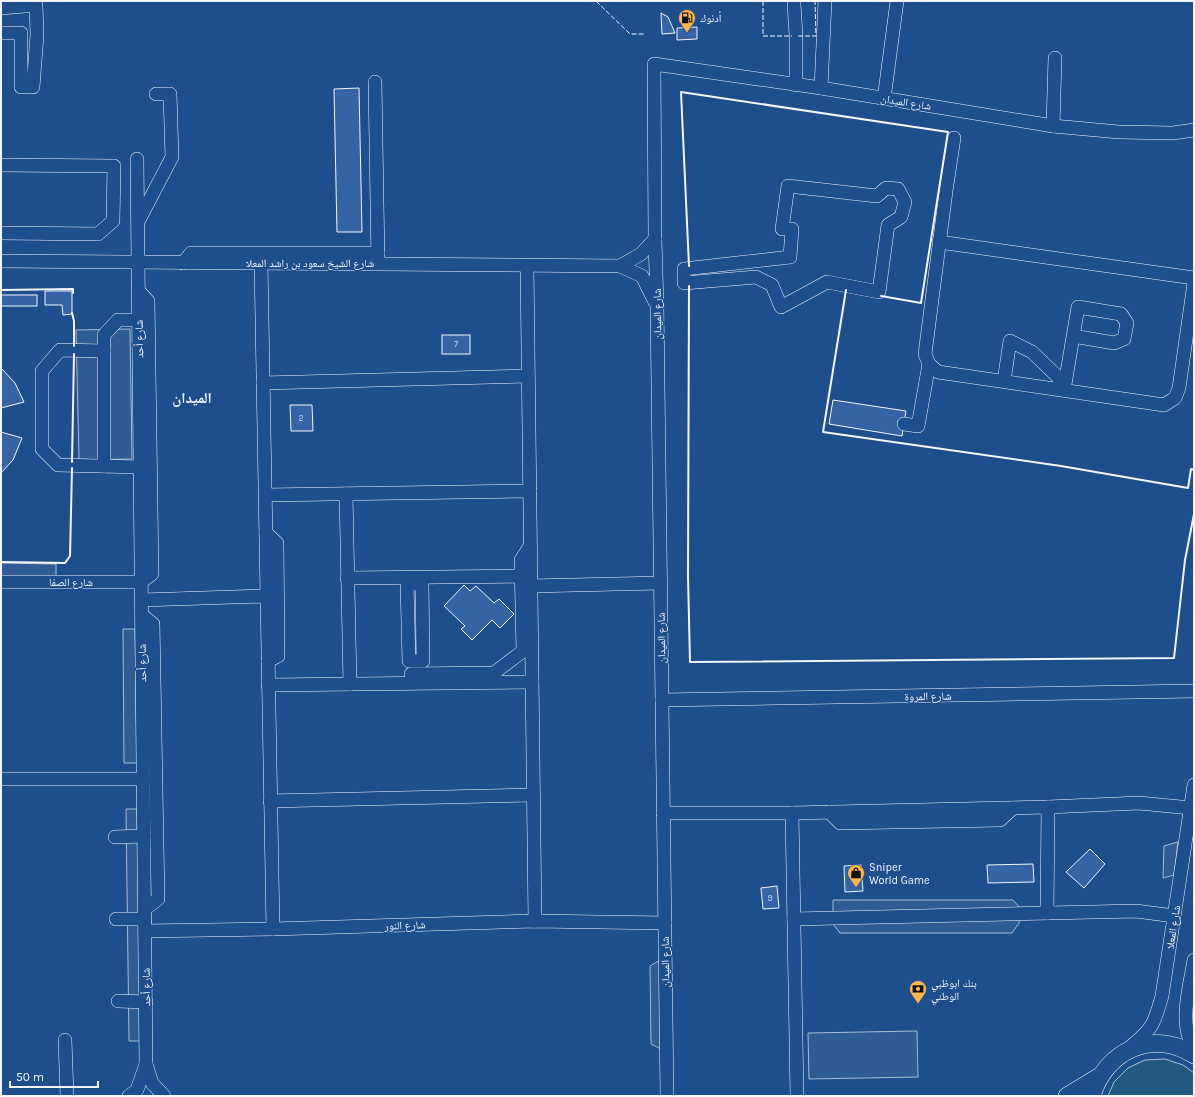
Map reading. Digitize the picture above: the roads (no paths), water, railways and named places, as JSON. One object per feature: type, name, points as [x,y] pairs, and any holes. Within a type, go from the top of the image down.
[{"type":"main road","points":[[1092,1096],[1100,1076],[1122,1053],[1142,1045],[1164,1043],[1185,1049],[1194,1055]]},
{"type":"main road","points":[[1067,1096],[1100,1076]]},
{"type":"street","points":[[821,88],[825,1]]},
{"type":"street","points":[[884,99],[897,1]]},
{"type":"street","points":[[794,4],[796,35],[796,85]]},
{"type":"street","points":[[1,8],[36,5],[37,35],[33,87],[22,87],[21,33],[1,33]]},
{"type":"street","points":[[1053,126],[1055,58]]},
{"type":"street","name":"شارع الميدان","points":[[667,1096],[657,306],[654,239],[654,64],[821,88],[1053,126],[1119,132],[1190,133]]},
{"type":"street","points":[[183,263],[191,253],[378,258],[375,82]]},
{"type":"street","points":[[138,223],[172,157],[170,94],[156,94]]},
{"type":"street","points":[[954,138],[925,354],[929,364],[938,372],[1164,405],[1175,398],[1179,388],[1194,283]]},
{"type":"street","name":"شارع أحد","points":[[137,159],[146,1064],[152,1083],[164,1096]]},
{"type":"street","points":[[1,165],[114,166],[112,222],[98,234],[1,233]]},
{"type":"street","points":[[788,186],[877,196],[886,188],[898,189],[905,202],[901,217],[888,225],[879,292],[827,282],[781,307],[772,285],[756,277],[684,283],[684,269],[790,257],[792,229],[782,229],[788,186]]},
{"type":"street","name":"شارع الشيخ سعود بن راشد المعلا","points":[[620,266],[641,254],[654,239]]},
{"type":"street","points":[[939,242],[1194,278]]},
{"type":"street","name":"شارع الشيخ سعود بن راشد المعلا","points":[[1,261],[261,263],[378,258],[527,266],[620,266],[642,276],[657,306]]},
{"type":"street","points":[[261,263],[273,929]]},
{"type":"street","points":[[527,266],[535,922]]},
{"type":"street","points":[[138,290],[148,300],[152,574],[142,582]]},
{"type":"street","points":[[104,466],[104,335],[118,320],[139,320]]},
{"type":"street","points":[[1064,390],[1073,336]]},
{"type":"street","points":[[1004,381],[1010,341],[1032,352],[1058,377],[1064,390]]},
{"type":"street","points":[[104,351],[60,350],[42,371],[42,448],[58,466],[140,466]]},
{"type":"street","points":[[904,424],[918,426],[929,364]]},
{"type":"street","points":[[264,383],[528,376]]},
{"type":"street","points":[[266,495],[530,491]]},
{"type":"street","points":[[346,494],[350,684]]},
{"type":"street","points":[[266,533],[276,543],[277,558],[278,656],[268,661]]},
{"type":"street","points":[[268,685],[350,684],[494,673],[523,650],[521,560],[530,546]]},
{"type":"street","points":[[347,578],[521,576],[531,586],[660,583]]},
{"type":"street","name":"شارع الصفا","points":[[1,582],[142,582]]},
{"type":"street","points":[[408,584],[422,584],[423,661],[415,661],[409,661],[408,584]]},
{"type":"street","points":[[142,600],[267,596]]},
{"type":"street","points":[[142,615],[153,624],[158,899],[145,920]]},
{"type":"street","points":[[409,679],[415,661]]},
{"type":"street","points":[[409,679],[532,682]]},
{"type":"street","name":"شارع المروة","points":[[662,700],[1194,691]]},
{"type":"street","points":[[1,779],[144,779]]},
{"type":"street","name":"شارع المعلا","points":[[1122,1053],[1144,1036],[1154,1023],[1162,996],[1194,785]]},
{"type":"street","points":[[270,801],[533,795]]},
{"type":"street","points":[[663,813],[792,813],[1048,807],[1139,803],[1190,808]]},
{"type":"street","points":[[1047,913],[1048,807]]},
{"type":"street","points":[[792,813],[797,1096]]},
{"type":"street","points":[[115,837],[144,836]]},
{"type":"street","points":[[794,919],[1136,911],[1174,916]]},
{"type":"street","name":"شارع النور","points":[[116,919],[273,929],[535,922],[665,923]]},
{"type":"street","points":[[1194,960],[1186,1011],[1186,1027],[1189,1041],[1194,1048]]},
{"type":"street","points":[[118,1001],[146,1002]]},
{"type":"street","points":[[65,1040],[67,1096]]},
{"type":"street","name":"شارع أحد","points":[[129,1096],[137,1090],[146,1064]]},
{"type":"place","name":"أدنوك","points":[[687,33]]},
{"type":"place","name":"Sniper World Game","points":[[856,888]]},
{"type":"place","name":"بنك ابوظبي الوطني","points":[[918,1004]]},
{"type":"district","name":"الميدان","points":[[192,398]]}]
